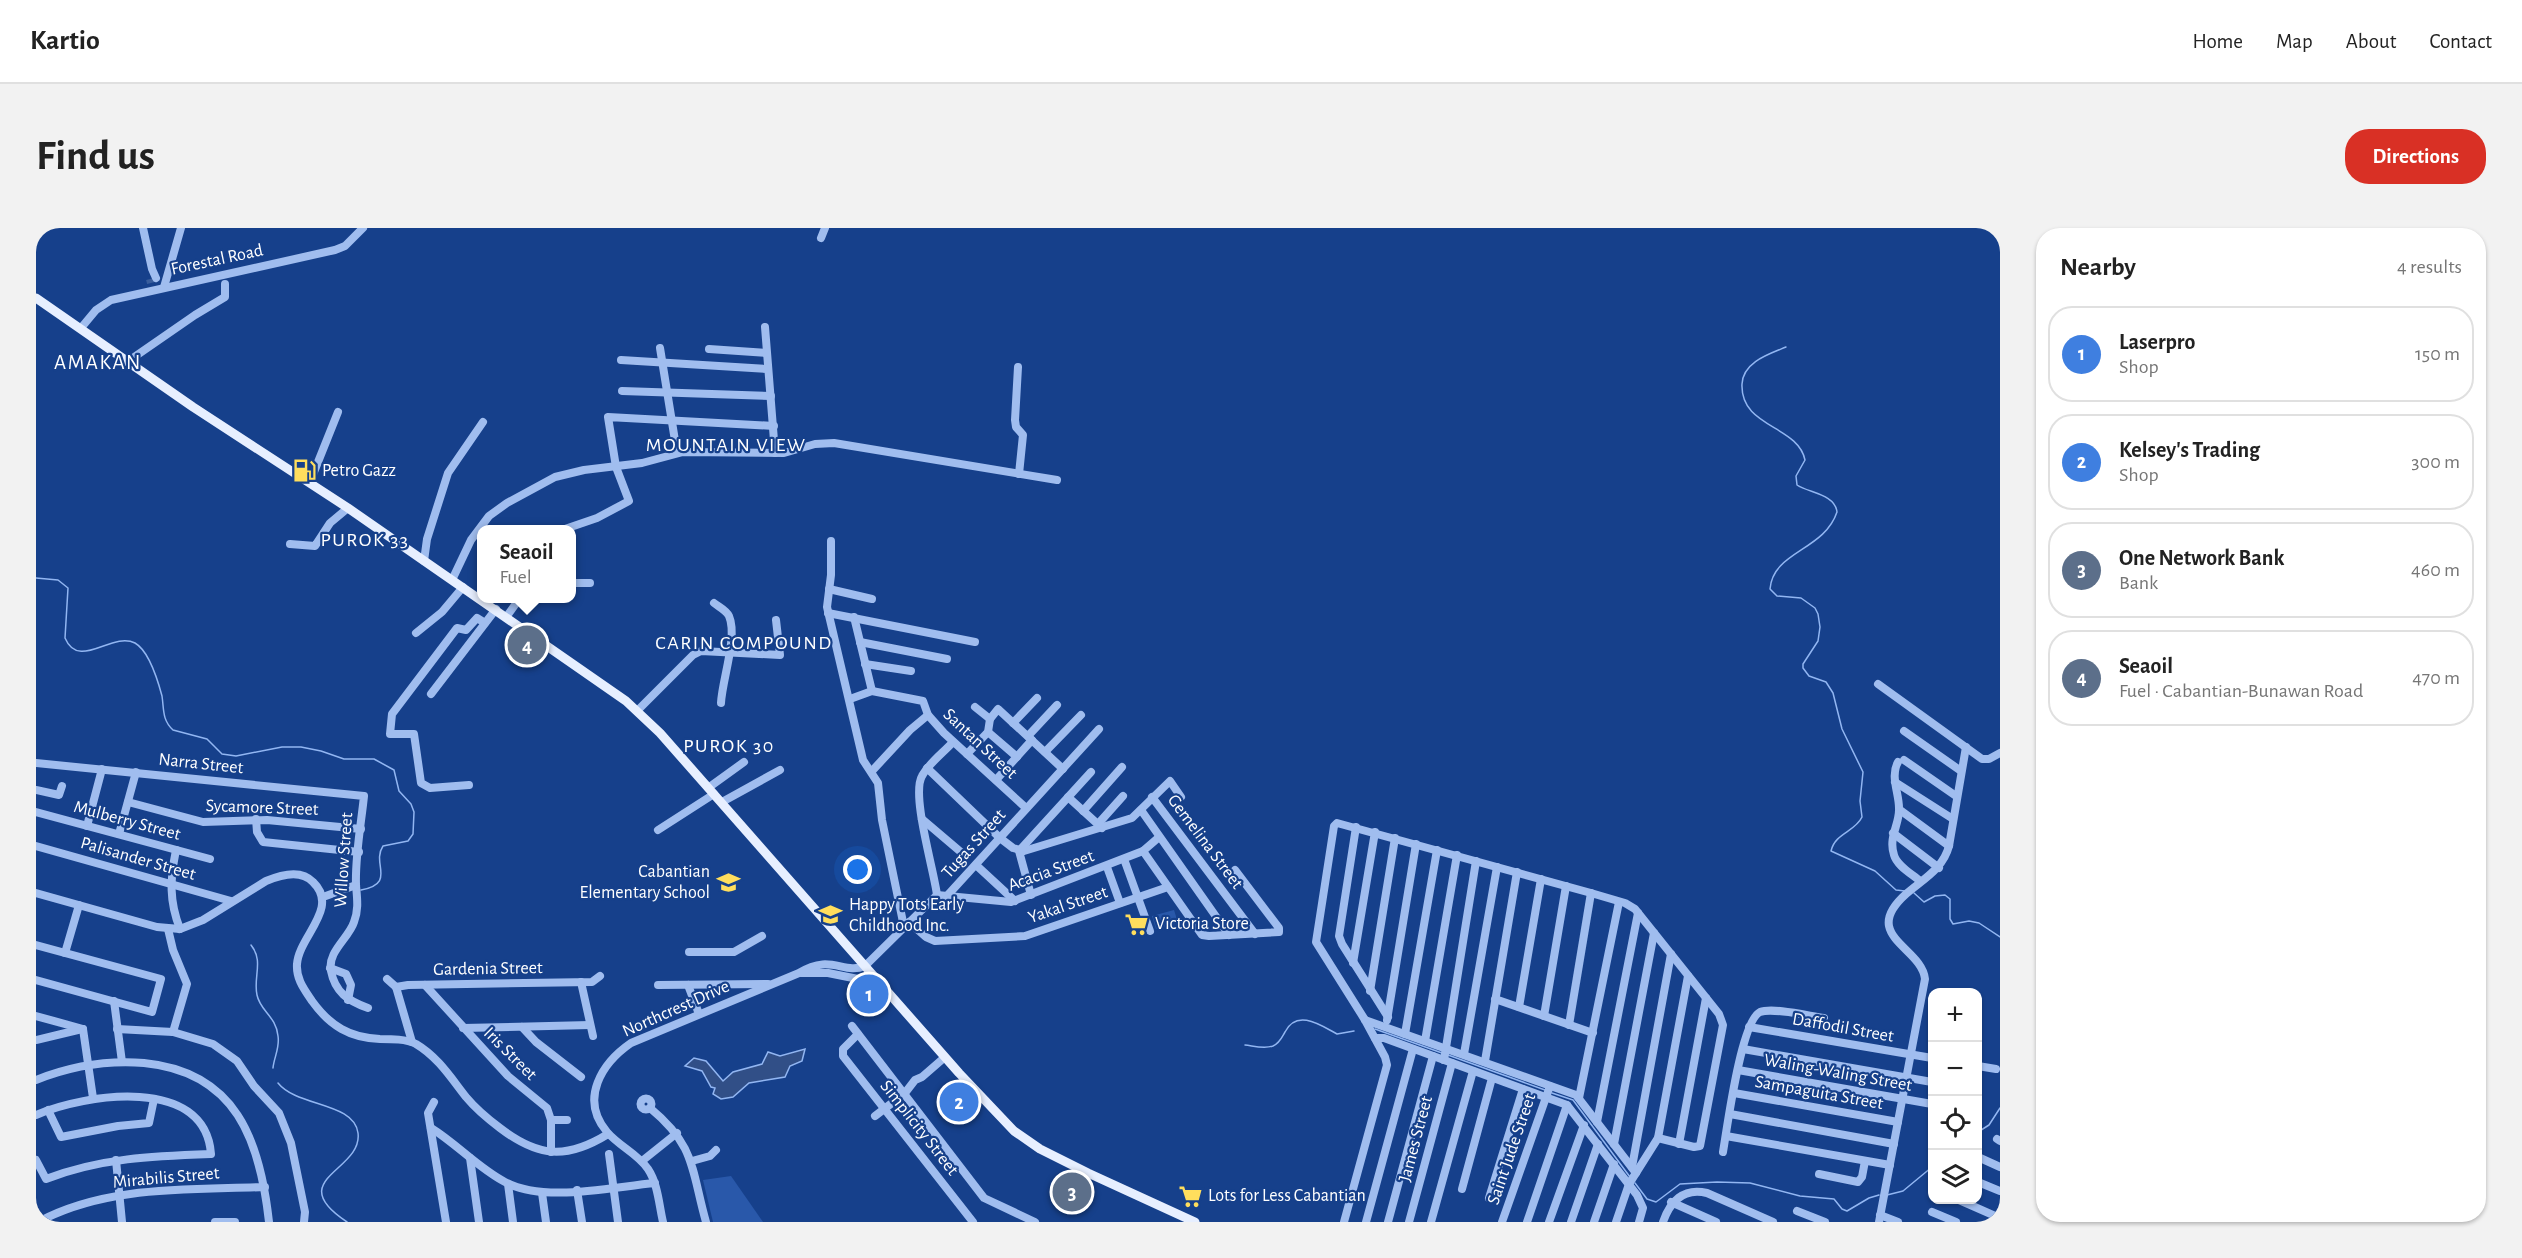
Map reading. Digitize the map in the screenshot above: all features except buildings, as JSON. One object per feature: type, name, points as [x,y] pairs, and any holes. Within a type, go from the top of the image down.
[{"type":"main road","points":[[36,298],[127,362],[477,595]]},
{"type":"main road","points":[[489,603],[638,710],[722,802],[988,1105],[1026,1140],[1088,1173],[1195,1222]]},
{"type":"street","points":[[143,228],[156,284]]},
{"type":"street","points":[[156,284],[181,228]]},
{"type":"street","name":"Forestal Road","points":[[81,328],[102,304],[156,284],[335,250],[345,246],[363,228]]},
{"type":"street","points":[[821,238],[825,228]]},
{"type":"street","points":[[127,362],[225,297],[225,284]]},
{"type":"street","points":[[765,327],[776,453]]},
{"type":"street","points":[[660,348],[677,453]]},
{"type":"street","points":[[709,349],[766,353]]},
{"type":"street","points":[[621,360],[768,369]]},
{"type":"street","points":[[1018,367],[1016,420],[1017,427],[1023,435],[1019,474]]},
{"type":"street","points":[[622,391],[771,396]]},
{"type":"street","points":[[310,482],[338,412]]},
{"type":"street","points":[[576,525],[597,518],[629,501],[616,466],[608,417],[774,426]]},
{"type":"street","points":[[424,561],[427,538],[448,474],[483,422]]},
{"type":"street","points":[[482,525],[498,508],[555,477],[584,470],[642,463],[677,453],[792,452],[815,444],[834,443],[1057,480]]},
{"type":"street","points":[[291,544],[315,546],[330,523],[348,508]]},
{"type":"street","points":[[452,580],[477,532]]},
{"type":"street","points":[[831,541],[829,589],[826,603],[863,760],[878,783],[882,820],[907,925]]},
{"type":"street","points":[[576,583],[590,583]]},
{"type":"street","points":[[416,633],[442,612],[463,587]]},
{"type":"street","points":[[829,589],[872,599]]},
{"type":"street","points":[[507,616],[516,603]]},
{"type":"street","points":[[714,603],[729,617],[730,652],[721,703]]},
{"type":"street","points":[[431,694],[496,609]]},
{"type":"street","points":[[828,613],[975,642]]},
{"type":"street","points":[[850,699],[872,691],[854,617]]},
{"type":"street","points":[[470,785],[430,788],[422,783],[414,734],[390,734],[392,714],[457,628],[466,630],[477,618],[485,623]]},
{"type":"street","points":[[638,710],[693,655],[708,651],[780,655],[776,620]]},
{"type":"street","points":[[860,642],[947,659]]},
{"type":"street","points":[[865,664],[911,671]]},
{"type":"street","points":[[1878,684],[1982,759],[1989,759],[2000,753]]},
{"type":"street","name":"Santan Street","points":[[872,691],[923,701],[928,715],[953,742],[1026,808]]},
{"type":"street","points":[[1013,723],[1037,698]]},
{"type":"street","points":[[996,780],[1057,705]]},
{"type":"street","points":[[975,707],[990,719]]},
{"type":"street","points":[[967,754],[988,732],[990,719],[999,710],[1063,769]]},
{"type":"street","points":[[872,771],[910,730],[928,715]]},
{"type":"street","points":[[1045,752],[1081,716]]},
{"type":"street","name":"Tugas Street","points":[[865,966],[937,894],[946,897],[1099,729]]},
{"type":"street","points":[[1904,731],[1961,771]]},
{"type":"street","points":[[988,732],[1017,757]]},
{"type":"street","points":[[937,894],[922,819],[918,785],[927,768],[953,742]]},
{"type":"street","points":[[1898,1222],[1879,1219],[1903,1100],[1925,972],[1918,962],[1896,942],[1892,935],[1890,916],[1900,899],[1944,862],[1949,846],[1966,747]]},
{"type":"street","points":[[1920,881],[1898,862],[1892,843],[1900,810],[1894,770],[1901,761],[1956,796]]},
{"type":"street","points":[[658,830],[711,791],[744,762]]},
{"type":"street","name":"Narra Street","points":[[36,763],[364,796]]},
{"type":"street","points":[[1083,811],[1122,766]]},
{"type":"street","points":[[927,768],[1000,838],[1019,851],[1032,850],[1100,826],[1124,822],[1141,810],[1170,781],[1181,797]]},
{"type":"street","points":[[87,826],[102,769]]},
{"type":"street","points":[[722,802],[780,770]]},
{"type":"street","points":[[119,834],[136,772]]},
{"type":"street","points":[[1019,851],[1091,772]]},
{"type":"street","points":[[1895,782],[1953,819]]},
{"type":"street","points":[[36,790],[59,795],[62,786]]},
{"type":"street","name":"Willow Street","points":[[330,968],[334,954],[350,933],[358,908],[356,885],[364,796]]},
{"type":"street","points":[[1100,826],[1123,796]]},
{"type":"street","points":[[1068,797],[1100,826]]},
{"type":"street","name":"Gemelina Street","points":[[1152,797],[1255,934]]},
{"type":"street","name":"Sycamore Street","points":[[128,801],[204,822],[256,819],[361,829]]},
{"type":"street","points":[[1141,810],[1158,838],[1229,935]]},
{"type":"street","points":[[1900,810],[1949,846]]},
{"type":"street","name":"Mulberry Street","points":[[36,812],[210,859]]},
{"type":"street","points":[[256,819],[257,832],[263,842],[359,852]]},
{"type":"street","points":[[922,819],[962,853]]},
{"type":"street","points":[[1344,1222],[1387,1068],[1386,1059],[1375,1038],[1316,939],[1334,826],[1339,822],[1591,893],[1630,906],[1638,913],[1721,1018],[1723,1030],[1701,1144],[1696,1148],[1658,1138]]},
{"type":"street","points":[[1356,827],[1338,932],[1353,963],[1388,1017]]},
{"type":"street","points":[[1353,963],[1375,832]]},
{"type":"street","points":[[1893,833],[1939,868]]},
{"type":"street","name":"Acacia Street","points":[[946,897],[998,903],[1015,901],[1107,867],[1143,851],[1158,838]]},
{"type":"street","points":[[1370,991],[1395,838]]},
{"type":"street","points":[[1386,1028],[1416,844]]},
{"type":"street","name":"Palisander Street","points":[[36,846],[231,901]]},
{"type":"street","points":[[176,850],[170,884],[172,905],[180,929]]},
{"type":"street","points":[[1405,1034],[1437,850]]},
{"type":"street","points":[[1019,851],[1031,895]]},
{"type":"street","points":[[1143,851],[1202,935],[1277,933],[1279,929],[1235,870]]},
{"type":"street","points":[[1425,1041],[1456,855]]},
{"type":"street","points":[[1124,859],[1150,930]]},
{"type":"street","name":"James Street","points":[[1409,1222],[1448,1062],[1446,1048],[1476,861]]},
{"type":"street","points":[[976,865],[1015,901]]},
{"type":"street","points":[[1107,867],[1120,903]]},
{"type":"street","points":[[1464,1054],[1497,867]]},
{"type":"street","points":[[1485,1061],[1517,872]]},
{"type":"street","points":[[36,893],[168,929],[180,929],[196,924],[266,881],[292,874],[311,879],[323,897],[321,912],[298,956],[298,978],[323,1015],[339,1029],[359,1037],[412,1042],[440,1064],[468,1099],[491,1121],[520,1143],[550,1152],[582,1146],[608,1134],[642,1161],[655,1183],[663,1222]]},
{"type":"street","points":[[1519,1007],[1541,879]]},
{"type":"street","points":[[323,897],[356,885]]},
{"type":"street","name":"Yakal Street","points":[[907,925],[935,940],[1025,936],[1168,886]]},
{"type":"street","points":[[1544,1016],[1566,886]]},
{"type":"street","points":[[1569,1024],[1591,893]]},
{"type":"street","points":[[1580,1098],[1619,902]]},
{"type":"street","points":[[65,953],[79,905]]},
{"type":"street","points":[[1597,1122],[1638,913]]},
{"type":"street","points":[[168,929],[173,950],[187,984],[173,1032]]},
{"type":"street","points":[[1614,1144],[1654,933]]},
{"type":"street","points":[[689,952],[734,952],[762,936]]},
{"type":"street","points":[[36,945],[161,979],[152,1012],[36,980]]},
{"type":"street","points":[[1616,1222],[1634,1170],[1671,954]]},
{"type":"street","name":"Northcrest Drive","points":[[608,1134],[600,1119],[596,1098],[597,1082],[606,1065],[631,1043],[816,964],[859,968],[865,966]]},
{"type":"street","points":[[841,975],[843,966]]},
{"type":"street","points":[[330,968],[334,984],[348,1000],[368,1008]]},
{"type":"street","points":[[330,968],[346,974],[351,985],[348,1000]]},
{"type":"street","name":"Northcrest Drive","points":[[799,973],[828,973],[863,979],[874,976]]},
{"type":"street","name":"Gardenia Street","points":[[396,987],[580,982],[596,981],[600,976]]},
{"type":"street","points":[[1634,1170],[1658,1138],[1688,976]]},
{"type":"street","points":[[387,979],[396,987],[412,1042]]},
{"type":"street","points":[[580,982],[593,1036]]},
{"type":"street","points":[[658,985],[773,984]]},
{"type":"street","name":"Iris Street","points":[[425,985],[508,1076],[547,1108],[551,1120]]},
{"type":"street","points":[[688,985],[699,1014]]},
{"type":"street","points":[[1679,1143],[1706,998]]},
{"type":"street","points":[[1495,999],[1593,1033]]},
{"type":"street","points":[[114,1001],[122,1062]]},
{"type":"street","points":[[1723,1152],[1743,1049],[1749,1027],[1756,1015],[1764,1011],[1824,1018]]},
{"type":"street","points":[[36,1016],[83,1029]]},
{"type":"street","points":[[1365,1020],[1485,1061],[1580,1098],[1634,1170]]},
{"type":"street","points":[[463,1028],[590,1025]]},
{"type":"street","points":[[852,1026],[907,1091],[984,1198],[1017,1219],[1035,1222]]},
{"type":"street","points":[[522,1027],[536,1042],[580,1077]]},
{"type":"street","name":"Daffodil Street","points":[[1749,1027],[1928,1057]]},
{"type":"street","points":[[36,1040],[83,1029]]},
{"type":"street","points":[[83,1029],[93,1098]]},
{"type":"street","points":[[117,1029],[173,1032],[213,1044],[237,1061],[254,1086],[279,1113],[291,1143],[305,1212],[304,1222]]},
{"type":"street","name":"Simplicity Street","points":[[858,1034],[842,1053],[974,1222]]},
{"type":"street","points":[[1375,1038],[1384,1038],[1567,1105],[1629,1184],[1642,1205],[1640,1222]]},
{"type":"street","points":[[1366,1222],[1413,1049]]},
{"type":"street","points":[[1743,1049],[1928,1081]]},
{"type":"street","points":[[1388,1222],[1433,1056]]},
{"type":"street","points":[[874,1116],[918,1084],[922,1077],[945,1057]]},
{"type":"street","points":[[36,1080],[70,1068],[122,1062],[170,1067],[199,1078],[224,1097],[241,1122],[257,1156],[265,1187],[269,1222]]},
{"type":"street","points":[[1982,1067],[1996,1069]]},
{"type":"street","name":"Waling-Waling Street","points":[[1738,1070],[1928,1103]]},
{"type":"street","points":[[1431,1222],[1473,1071]]},
{"type":"street","points":[[1462,1189],[1492,1078]]},
{"type":"street","name":"Saint Jude Street","points":[[1502,1222],[1550,1086]]},
{"type":"street","points":[[1490,1198],[1523,1089]]},
{"type":"street","name":"Sampaguita Street","points":[[1734,1093],[1898,1122]]},
{"type":"street","points":[[36,1114],[93,1098],[142,1097],[154,1099],[178,1107],[200,1122],[209,1137],[211,1154],[116,1160],[80,1167],[46,1179],[36,1160]]},
{"type":"street","points":[[48,1110],[61,1137],[118,1126],[149,1123],[154,1099]]},
{"type":"street","points":[[434,1102],[428,1109],[446,1222]]},
{"type":"street","points":[[1527,1222],[1567,1105]]},
{"type":"street","points":[[650,1108],[677,1133],[692,1161],[706,1222]]},
{"type":"street","points":[[1730,1114],[1894,1144]]},
{"type":"street","points":[[550,1152],[551,1120],[567,1120]]},
{"type":"street","points":[[1549,1222],[1584,1125]]},
{"type":"street","points":[[431,1128],[508,1184],[542,1193],[655,1183]]},
{"type":"street","points":[[642,1161],[677,1133]]},
{"type":"street","points":[[1726,1136],[1890,1165]]},
{"type":"street","points":[[1571,1222],[1598,1144]]},
{"type":"street","points":[[692,1161],[710,1156],[716,1150]]},
{"type":"street","points":[[609,1154],[618,1222]]},
{"type":"street","points":[[471,1158],[480,1222]]},
{"type":"street","points":[[1982,1159],[2000,1167]]},
{"type":"street","points":[[116,1160],[122,1222]]},
{"type":"street","points":[[1819,1174],[1858,1182],[1865,1161]]},
{"type":"street","points":[[1594,1222],[1614,1164]]},
{"type":"street","points":[[508,1184],[513,1222]]},
{"type":"street","points":[[1982,1184],[2000,1191]]},
{"type":"street","name":"Mirabilis Street","points":[[38,1222],[53,1219],[72,1207],[120,1195],[265,1187]]},
{"type":"street","points":[[577,1191],[582,1222]]},
{"type":"street","points":[[1663,1222],[1671,1202],[1689,1192],[1702,1192],[1773,1222]]},
{"type":"street","points":[[542,1193],[546,1222]]},
{"type":"street","points":[[1671,1202],[1716,1222]]},
{"type":"street","points":[[1968,1204],[2000,1218]]},
{"type":"street","points":[[1797,1210],[1825,1222]]},
{"type":"street","points":[[1932,1212],[1956,1222]]},
{"type":"street","points":[[215,1222],[235,1222]]},
{"type":"shaded area","points":[[1174,910],[1178,923],[1156,929],[1152,916]]},
{"type":"shaded area","points":[[805,1049],[802,1061],[790,1066],[785,1077],[749,1083],[733,1097],[721,1099],[713,1094],[715,1088],[711,1087],[702,1071],[685,1066],[694,1058],[706,1061],[723,1081],[733,1072],[762,1064],[768,1052],[780,1056]]},
{"type":"shaded area","points":[[731,1176],[763,1222],[713,1222],[703,1180]]},
{"type":"waterway","points":[[1786,347],[1758,360],[1747,370],[1742,384],[1744,398],[1750,410],[1800,448],[1805,460],[1796,476],[1797,485],[1832,501],[1837,512],[1831,525],[1821,535],[1780,566],[1773,576],[1770,589],[1777,596],[1801,598],[1815,608],[1820,627],[1818,641],[1803,664],[1803,668],[1809,676],[1826,682],[1833,693],[1842,729],[1863,772],[1860,801],[1862,817],[1855,826],[1837,840],[1831,851],[1875,871],[1896,890],[1905,891]]},
{"type":"waterway","points":[[36,578],[58,580],[68,588],[65,638],[71,647],[79,651],[87,651],[126,641],[140,647],[149,659],[162,696],[165,718],[173,730],[207,739],[222,754],[236,756],[282,747],[301,747],[344,759],[374,759],[394,770],[399,791],[411,804],[414,812],[413,834],[408,841],[383,846],[380,853],[381,878],[372,887],[361,890]]},
{"type":"waterway","points":[[1914,893],[1924,902],[1935,896],[1945,895],[1950,899],[1950,919],[1953,924],[1969,921],[1979,923],[2000,937]]},
{"type":"waterway","points":[[251,945],[258,963],[257,995],[277,1029],[278,1045],[273,1068]]},
{"type":"waterway","points":[[1245,1045],[1273,1046],[1279,1042],[1290,1025],[1303,1020],[1337,1034],[1354,1031]]},
{"type":"waterway","points":[[1375,1029],[1442,1053]]},
{"type":"waterway","points":[[1448,1055],[1545,1090]]},
{"type":"waterway","points":[[278,1083],[298,1097],[346,1115],[354,1123],[358,1133],[356,1146],[323,1185],[322,1195],[329,1207],[347,1222]]},
{"type":"waterway","points":[[1552,1093],[1573,1100],[1630,1177]]},
{"type":"waterway","points":[[1982,1129],[1989,1125],[2000,1108]]},
{"type":"waterway","points":[[1887,1195],[1903,1191],[1928,1170]]},
{"type":"waterway","points":[[1635,1183],[1647,1199],[1656,1202],[1680,1184],[1717,1182],[1750,1183],[1800,1196],[1834,1199],[1842,1209],[1847,1211],[1879,1195]]},
{"type":"tunnel","points":[[150,279],[151,283]]},
{"type":"place","name":"Petro Gazz","points":[[304,471]]},
{"type":"place","name":"Seaoil","points":[[527,645]]},
{"type":"place","name":"Cabantian Elementary School","points":[[728,882]]},
{"type":"place","name":"Happy Tots Early Childhood Inc.","points":[[831,915]]},
{"type":"place","name":"Victoria Store","points":[[1137,924]]},
{"type":"place","name":"Laserpro","points":[[869,994]]},
{"type":"place","name":"Kelsey's Trading","points":[[959,1102]]},
{"type":"place","name":"One Network Bank","points":[[1072,1192]]},
{"type":"place","name":"Lots for Less Cabantian","points":[[1190,1196]]},
{"type":"district","name":"AMAKAN","points":[[98,362]]},
{"type":"district","name":"MOUNTAIN VIEW","points":[[726,445]]},
{"type":"district","name":"PUROK 33","points":[[365,540]]},
{"type":"district","name":"CARIN COMPOUND","points":[[744,643]]},
{"type":"district","name":"PUROK 30","points":[[729,746]]}]
